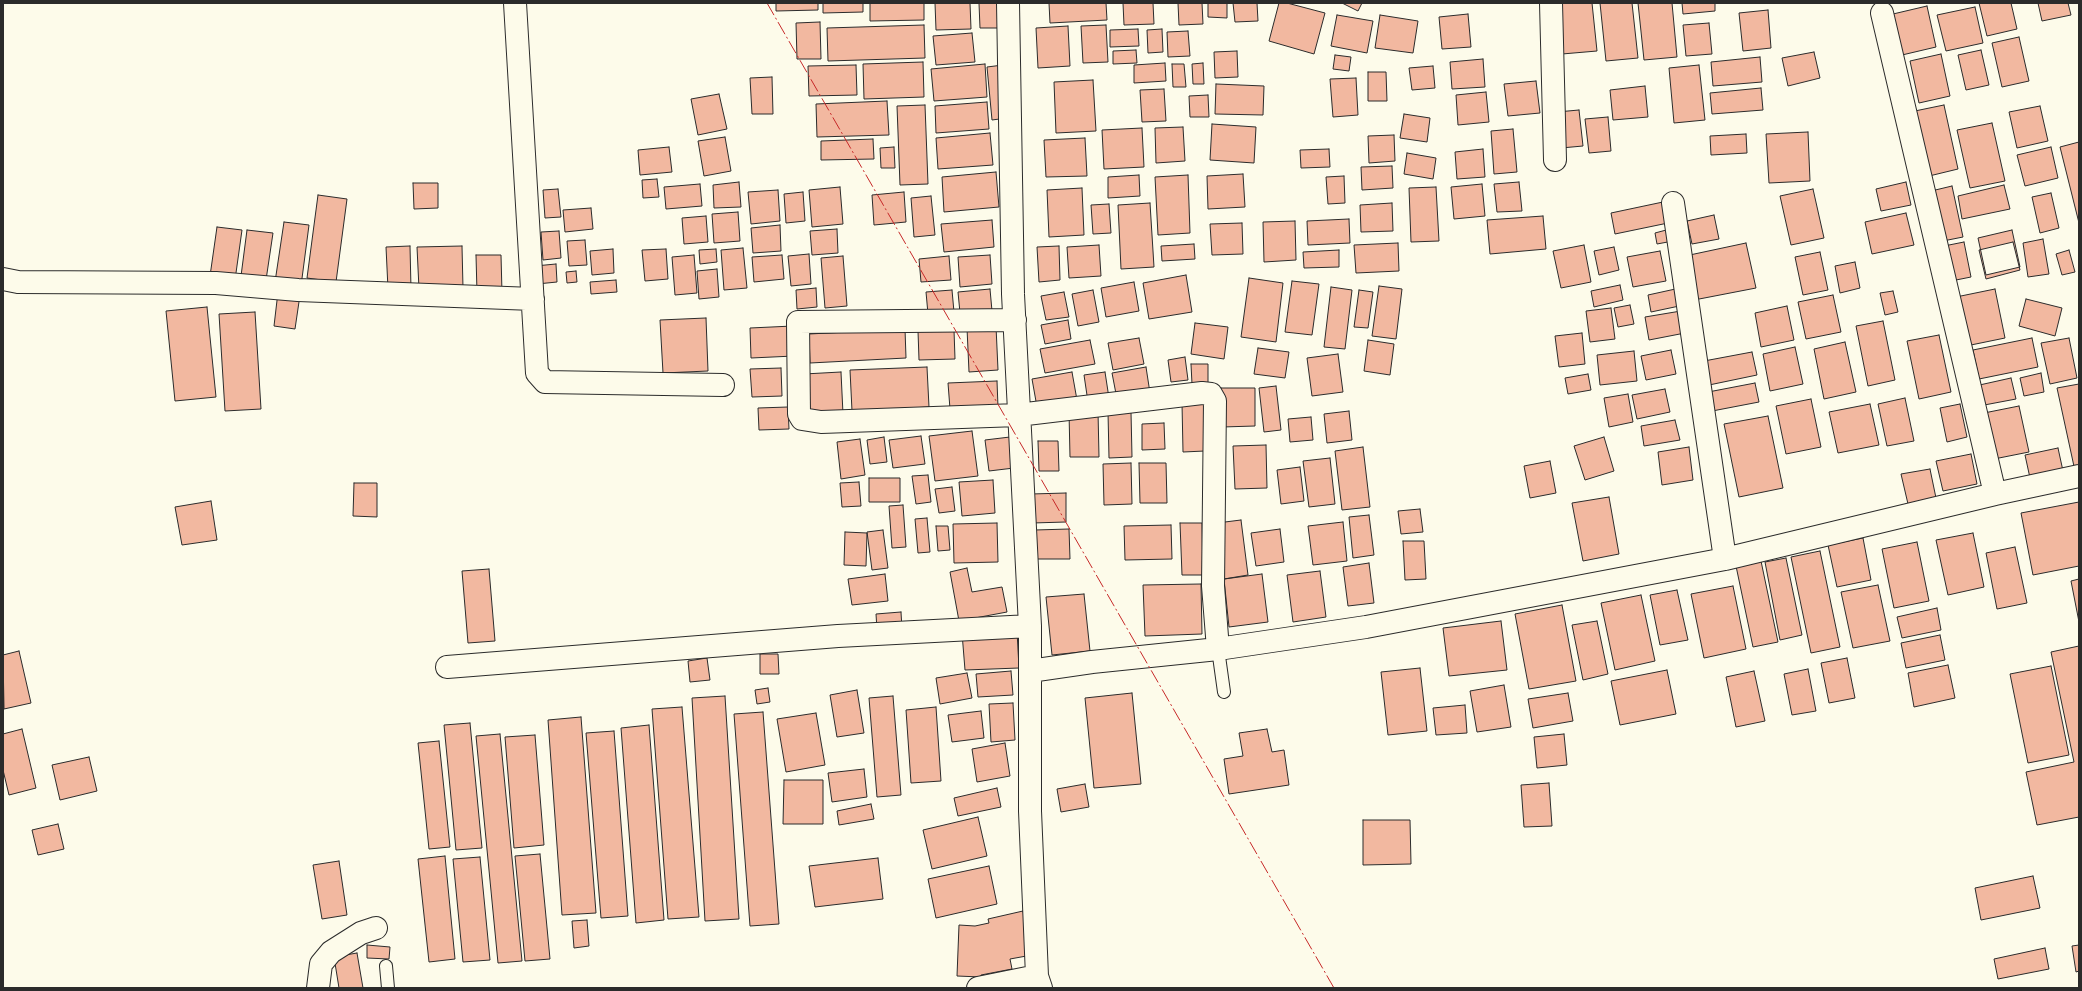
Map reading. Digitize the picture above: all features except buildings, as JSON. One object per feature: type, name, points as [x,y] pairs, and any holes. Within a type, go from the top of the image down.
[{"type":"street","points":[[515,3],[537,373],[545,382],[724,385]]},
{"type":"street","points":[[978,988],[1039,982],[1030,811],[1030,626],[1018,414],[1008,3]]},
{"type":"street","points":[[1551,3],[1555,160]]},
{"type":"street","points":[[1882,14],[1995,494]]},
{"type":"street","points":[[1673,203],[1725,559]]},
{"type":"street","points":[[3,279],[18,282],[216,283],[313,291],[533,299]]},
{"type":"street","points":[[1015,320],[798,322],[797,404],[799,414],[802,419],[821,422],[1018,414],[1202,393],[1211,394],[1215,401],[1213,586],[1218,650]]},
{"type":"street","points":[[1030,671],[1092,662],[1218,650],[1366,628],[1725,559],[1995,494],[2079,476]]},
{"type":"street","points":[[447,667],[838,636],[1030,626]]},
{"type":"street","points":[[318,988],[321,964],[331,952],[361,933],[376,928]]},
{"type":"lane","points":[[1218,650],[1224,692]]},
{"type":"lane","points":[[386,966],[388,988]]},
{"type":"power","points":[[767,3],[1334,988]]}]
